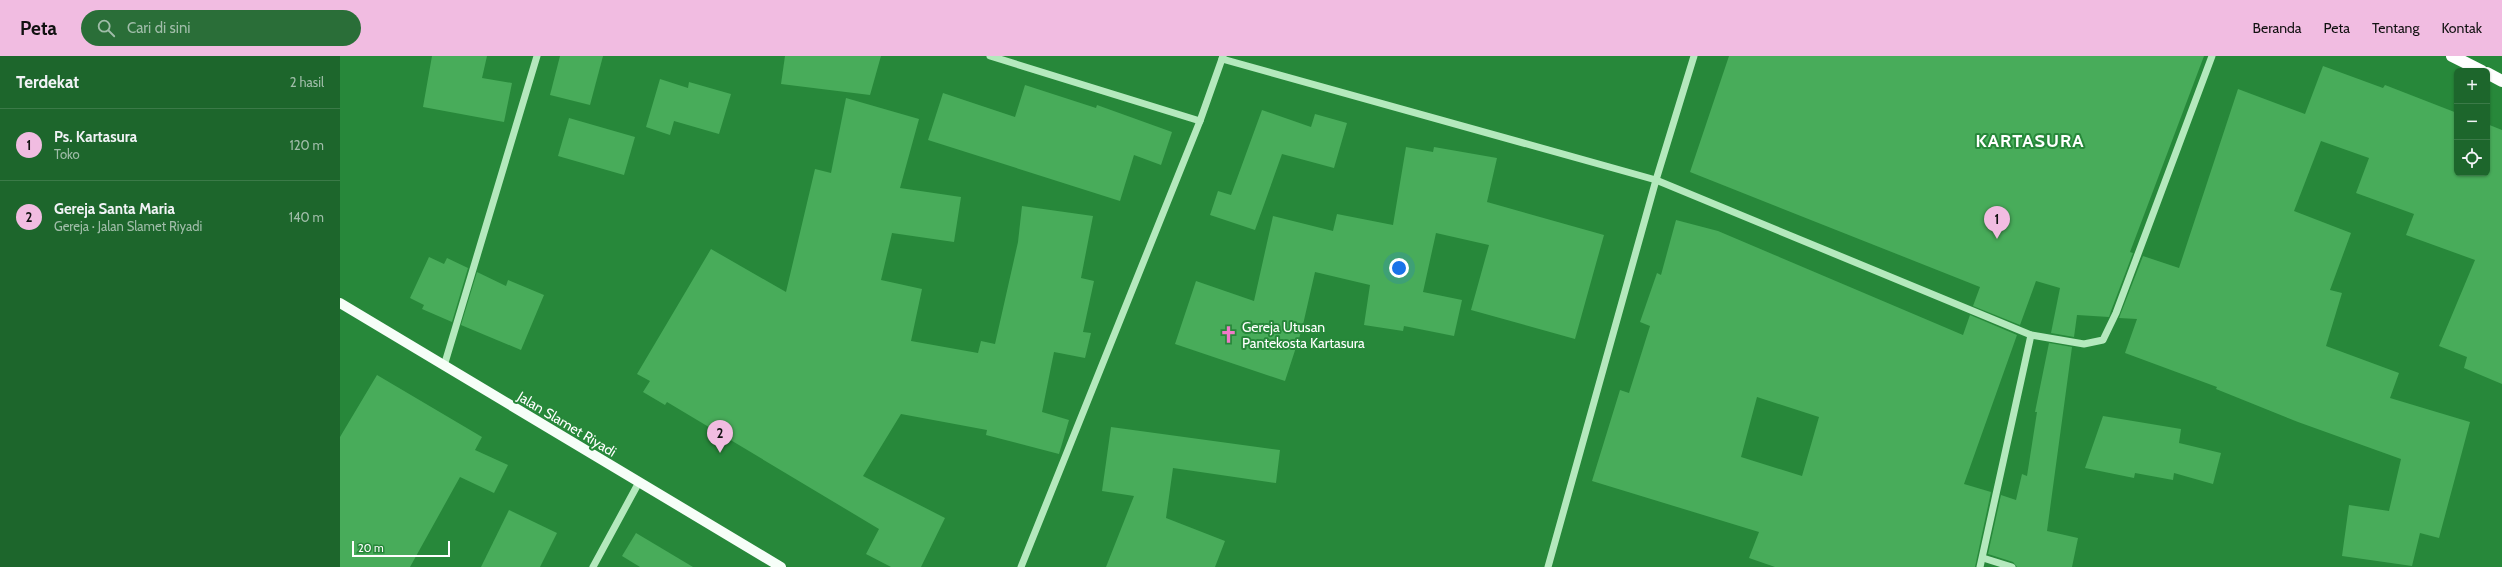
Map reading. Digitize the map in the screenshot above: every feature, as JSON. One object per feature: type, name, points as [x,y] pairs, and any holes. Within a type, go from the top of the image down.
[{"type":"highway","points":[[2452,56],[2476,68]]},
{"type":"highway","points":[[2490,75],[2502,81]]},
{"type":"main road","name":"Jalan Slamet Riyadi","points":[[340,303],[638,484],[781,567]]},
{"type":"street","points":[[444,366],[537,56]]},
{"type":"street","points":[[990,56],[1200,121]]},
{"type":"street","points":[[1548,567],[1656,180],[1694,56]]},
{"type":"street","points":[[1021,567],[1200,121],[1223,57],[1656,180],[2031,335],[2084,344],[2103,340],[2116,313],[2212,56]]},
{"type":"street","points":[[1980,567],[2031,335]]},
{"type":"street","points":[[592,567],[638,484]]},
{"type":"street","points":[[1983,558],[2012,567]]},
{"type":"building","points":[[432,56],[487,56],[482,78],[512,83],[504,122],[423,107]]},
{"type":"building","points":[[560,56],[603,56],[590,105],[550,95]]},
{"type":"building","points":[[785,56],[881,56],[870,95],[781,84]]},
{"type":"building","points":[[1729,56],[2204,56],[2130,252],[2133,253],[2109,317],[2077,315],[2074,337],[2051,333],[2060,288],[2036,281],[2020,325],[1973,306],[1980,287],[1690,172]]},
{"type":"building","points":[[2323,66],[2383,88],[2385,85],[2454,112],[2454,176],[2490,176],[2490,125],[2502,130],[2502,384],[2464,368],[2467,357],[2439,346],[2475,260],[2406,235],[2414,214],[2356,193],[2369,158],[2321,141],[2294,211],[2351,233],[2330,290],[2342,293],[2326,346],[2399,373],[2390,398],[2470,422],[2439,538],[2420,533],[2412,566],[2342,556],[2349,505],[2389,511],[2401,459],[2298,422],[2216,389],[2217,387],[2125,353],[2137,319],[2119,318],[2143,256],[2179,268],[2238,89],[2305,114]]},
{"type":"building","points":[[660,79],[688,88],[689,82],[731,94],[719,134],[674,121],[670,135],[646,127]]},
{"type":"building","points":[[1025,85],[1096,108],[1097,105],[1172,132],[1161,165],[1134,155],[1120,201],[928,140],[943,93],[1015,117]]},
{"type":"building","points":[[846,98],[919,119],[900,188],[961,197],[954,242],[892,233],[881,280],[922,289],[911,341],[978,353],[981,341],[995,344],[1018,242],[1022,206],[1093,216],[1081,278],[1094,281],[1083,332],[1091,333],[1085,358],[1054,352],[1042,412],[1069,420],[1059,454],[986,435],[987,430],[901,414],[863,476],[945,518],[921,567],[891,567],[866,554],[879,529],[667,402],[665,405],[643,392],[650,381],[637,374],[711,249],[786,292],[815,169],[831,173]]},
{"type":"building","points":[[1262,110],[1311,127],[1315,114],[1347,123],[1334,168],[1282,154],[1255,230],[1210,215],[1218,191],[1231,195]]},
{"type":"building","points":[[569,118],[635,137],[624,175],[558,156]]},
{"type":"building","points":[[1406,147],[1433,152],[1434,147],[1497,158],[1487,202],[1604,235],[1575,339],[1471,310],[1489,245],[1436,233],[1423,292],[1462,300],[1454,336],[1404,326],[1403,331],[1364,325],[1370,285],[1315,272],[1302,329],[1285,381],[1175,344],[1196,281],[1254,301],[1273,216],[1333,231],[1337,214],[1393,225]]},
{"type":"building","points":[[1676,220],[1718,231],[1963,335],[1970,315],[2017,335],[1964,484],[1991,492],[1975,567],[1775,567],[1749,558],[1759,532],[1592,481],[1620,390],[1629,393],[1650,326],[1640,322],[1657,273],[1661,275]],"holes":[[[1757,397],[1819,417],[1802,476],[1741,457]]]},
{"type":"building","points":[[429,257],[444,264],[447,258],[468,268],[452,322],[422,309],[424,305],[410,298]]},
{"type":"building","points":[[477,272],[506,286],[508,280],[544,295],[521,350],[461,325]]},
{"type":"building","points":[[2049,343],[2072,347],[2047,531],[2078,538],[2072,567],[2017,567],[2013,562],[1988,554],[2001,495],[2016,500],[2022,474],[2027,476],[2037,412],[2035,412]]},
{"type":"building","points":[[377,375],[482,437],[475,450],[508,465],[494,493],[460,477],[410,567],[340,567],[340,437]]},
{"type":"building","points":[[2103,416],[2181,429],[2179,443],[2221,453],[2213,484],[2174,473],[2173,480],[2135,473],[2134,478],[2085,468]]},
{"type":"building","points":[[1111,427],[1280,450],[1276,483],[1173,468],[1166,518],[1225,541],[1215,567],[1106,567],[1134,496],[1102,491]]},
{"type":"building","points":[[509,510],[557,533],[540,567],[481,567]]},
{"type":"building","points":[[636,533],[693,567],[640,567],[622,556]]},
{"type":"place","name":"Ps. Kartasura","points":[[1997,239]]},
{"type":"place","name":"Gereja Utusan Pantekosta Kartasura","points":[[1229,335]]},
{"type":"place","name":"Gereja Santa Maria","points":[[720,453]]},
{"type":"district","name":"KARTASURA","points":[[2030,141]]}]
